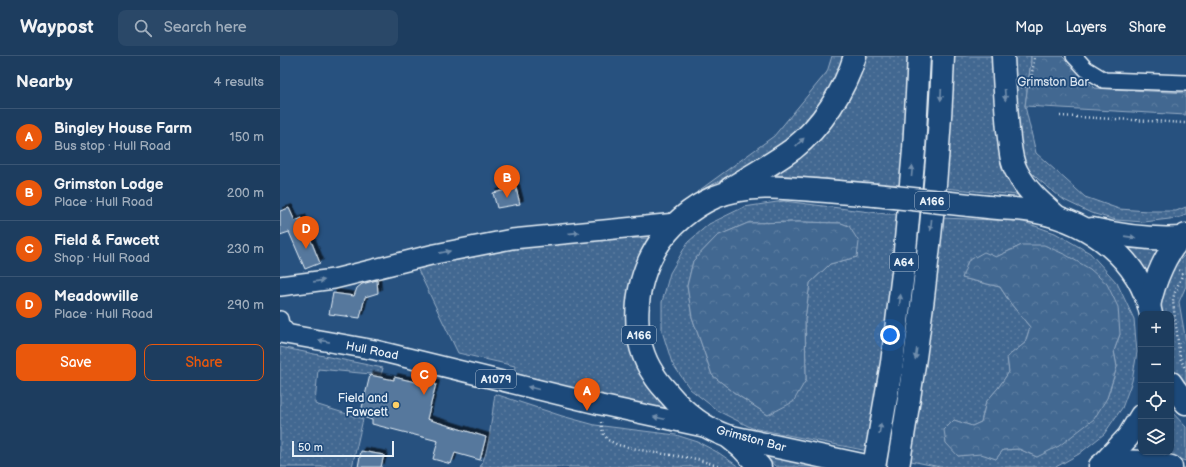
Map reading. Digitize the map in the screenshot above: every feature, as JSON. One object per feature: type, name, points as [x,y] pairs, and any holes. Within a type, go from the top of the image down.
[{"type":"highway","points":[[715,197],[794,148],[812,130],[828,111],[842,89],[855,56]]},
{"type":"highway","name":"A64","points":[[872,467],[892,363],[903,273],[914,150],[919,56]]},
{"type":"highway","name":"A64","points":[[898,467],[913,374],[926,278],[938,159],[943,56]]},
{"type":"highway","points":[[1003,56],[1011,155],[1016,171],[1029,191],[1041,204],[1057,216]]},
{"type":"highway","name":"Grimston Bar","points":[[872,467],[719,432],[693,418],[680,407],[654,375],[644,355],[638,333],[637,312],[639,293],[645,272],[656,247],[676,223],[696,208],[715,197],[741,190],[766,187],[875,195],[1036,211],[1057,216],[1082,226],[1110,246],[1140,281],[1150,310]]},
{"type":"highway","name":"A166","points":[[1082,226],[1133,237],[1169,239],[1184,236]]},
{"type":"highway","name":"A166","points":[[1150,310],[1151,295],[1162,267],[1171,251],[1184,236]]},
{"type":"highway","points":[[1101,465],[1128,437],[1139,419]]},
{"type":"highway","points":[[719,432],[741,447],[760,467]]},
{"type":"highway","points":[[1101,465],[1119,461],[1143,461],[1171,467]]},
{"type":"main road","points":[[282,289],[334,279],[435,254],[512,239],[676,223]]},
{"type":"main road","name":"Hull Road","points":[[283,329],[719,432]]},
{"type":"main road","points":[[1177,391],[1186,414]]},
{"type":"lane","points":[[1074,56],[1086,69],[1104,80],[1186,82]]},
{"type":"path","points":[[1005,90],[1030,86],[1034,56]]},
{"type":"path","points":[[1060,116],[1186,123]]},
{"type":"path","points":[[1178,269],[1182,274],[1181,280],[1173,297],[1173,302],[1180,358],[1186,370]]},
{"type":"path","points":[[601,405],[603,433],[608,440],[618,445],[697,459],[720,467]]},
{"type":"green space","points":[[832,56],[847,56],[819,110],[790,140],[764,160],[697,192],[774,136],[827,72]]},
{"type":"green space","points":[[865,56],[909,56],[902,185],[777,175],[803,151]]},
{"type":"green space","points":[[952,56],[995,56],[1008,177],[1017,195],[944,188]]},
{"type":"green space","points":[[1011,56],[1031,56],[1025,106],[1036,153],[1085,197],[1119,209],[1176,211],[1186,207],[1186,215],[1178,218],[1144,222],[1116,220],[1091,213],[1064,200],[1038,179],[1022,163]]},
{"type":"green space","name":"Grimston Bar","points":[[1031,56],[1062,56],[1094,88],[1186,93],[1186,115],[1025,106]]},
{"type":"green space","points":[[784,201],[886,214],[899,214],[893,275],[868,451],[752,428],[718,411],[690,389],[672,363],[662,331],[662,302],[670,273],[688,242],[709,224],[744,207]],"holes":[[[748,223],[841,223],[849,226],[857,257],[830,264],[810,283],[805,319],[806,380],[768,415],[736,394],[712,375],[692,317],[687,286],[693,261],[717,236]]]},
{"type":"green space","points":[[942,218],[1021,221],[1055,233],[1090,253],[1117,283],[1134,319],[1137,352],[1132,381],[1122,408],[1104,434],[1079,454],[1056,467],[940,467],[911,461]],"holes":[[[1022,245],[1120,334],[1114,351],[1117,367],[1107,398],[1037,457],[1019,449],[1003,450],[996,459],[981,453],[958,456],[954,420],[972,426],[981,422],[986,402],[1009,372],[1007,357],[1025,343],[1030,327],[1011,304],[1000,287],[962,278],[996,257]]]},
{"type":"green space","points":[[748,223],[841,223],[849,226],[859,242],[857,257],[830,264],[810,283],[805,319],[806,380],[793,402],[768,415],[736,394],[712,375],[692,317],[687,286],[693,261],[717,236]]},
{"type":"green space","points":[[655,238],[633,301],[668,403],[665,409],[595,394],[514,373],[515,366],[458,353],[417,268],[529,246],[589,239]]},
{"type":"green space","points":[[1022,245],[1044,245],[1066,255],[1090,269],[1107,284],[1118,307],[1120,334],[1114,351],[1117,367],[1107,398],[1094,419],[1059,446],[1037,457],[1019,449],[1003,450],[996,459],[981,454],[958,456],[946,443],[944,430],[954,420],[972,426],[981,422],[986,402],[1009,372],[1007,357],[1025,343],[1030,327],[1011,304],[1000,287],[962,278],[968,261],[984,252],[996,257]]},
{"type":"green space","points":[[1162,245],[1149,279],[1123,246]]},
{"type":"green space","points":[[1186,254],[1186,286],[1179,302],[1186,342],[1186,391],[1174,372],[1174,311],[1160,311],[1163,289],[1169,274],[1179,260]]},
{"type":"green space","points":[[280,347],[383,368],[381,375],[318,369],[315,404],[363,419],[352,467],[280,467]]},
{"type":"green space","points":[[495,394],[595,425],[676,435],[698,442],[719,453],[739,467],[480,467],[486,453]]},
{"type":"green space","points":[[1174,414],[1186,427],[1186,461],[1163,455],[1174,455]]},
{"type":"green space","points":[[765,455],[834,467],[776,467]]},
{"type":"building","points":[[516,188],[520,204],[497,208],[493,193]]},
{"type":"building","points":[[289,208],[295,221],[302,218],[320,263],[305,269],[289,232],[280,235],[280,211]]},
{"type":"building","points":[[377,280],[378,293],[365,297],[360,318],[329,314],[333,293],[354,296],[357,288],[362,284]]},
{"type":"building","name":"Field and Fawcett","points":[[370,375],[394,380],[394,377],[420,383],[421,380],[436,384],[427,419],[486,437],[480,460],[455,453],[451,464],[433,459],[438,441],[372,424],[372,420],[360,416]]},
{"type":"building","points":[[361,451],[384,455],[381,467],[358,467]]},
{"type":"place","name":"Grimston Lodge","points":[[507,198]]},
{"type":"place","name":"Meadowville","points":[[306,249]]},
{"type":"place","name":"Field & Fawcett","points":[[424,395]]},
{"type":"place","name":"Field and Fawcett","points":[[396,405]]},
{"type":"place","name":"Bingley House Farm","points":[[587,411]]}]
